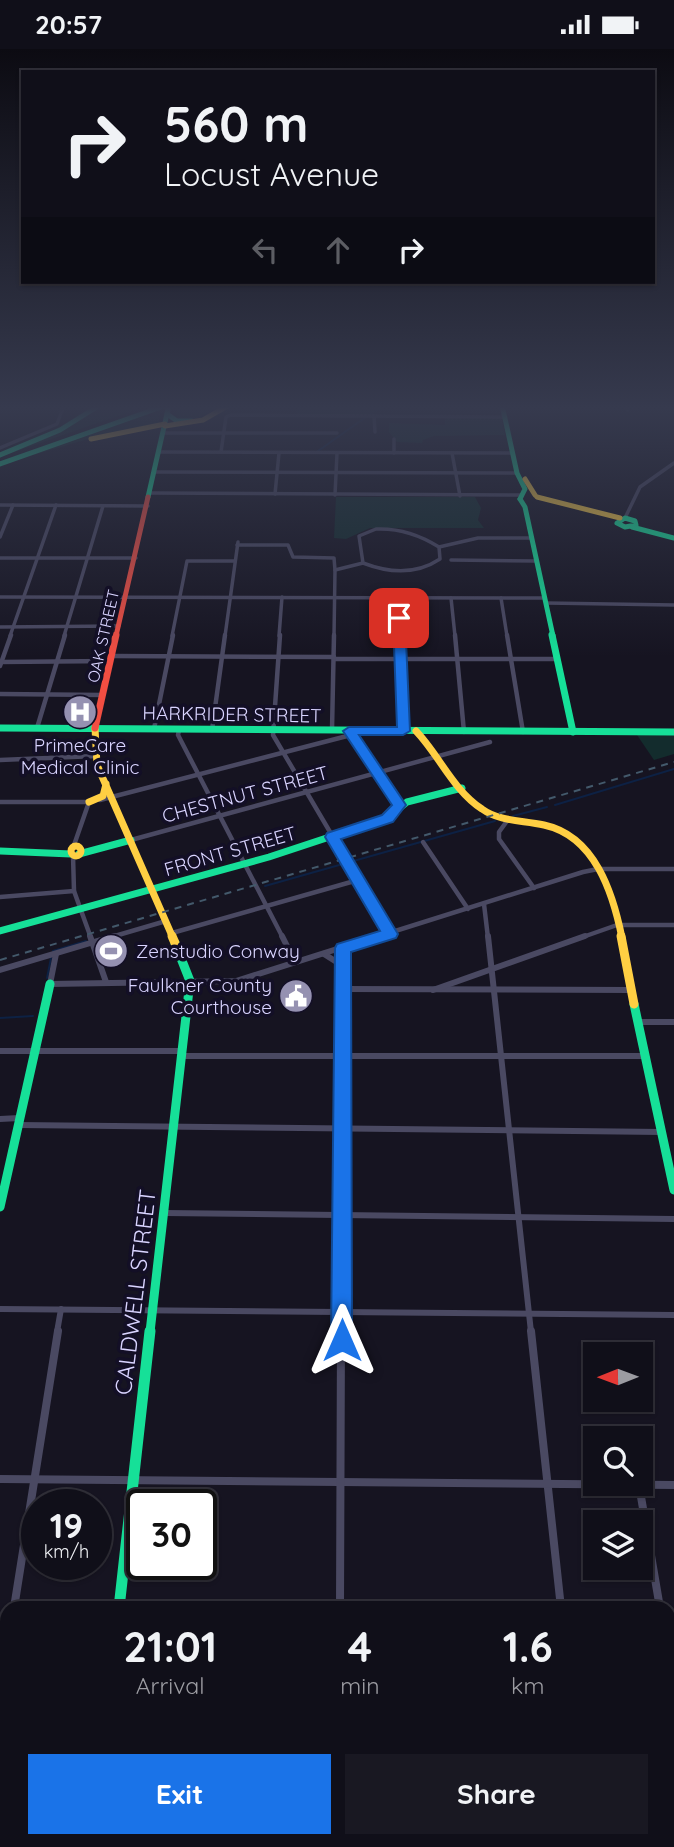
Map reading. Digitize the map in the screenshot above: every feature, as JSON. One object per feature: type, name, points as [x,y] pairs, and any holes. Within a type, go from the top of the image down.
[{"type":"main road","name":"OAK STREET","points":[[152,489],[95,728],[96,756],[190,981]]},
{"type":"main road","points":[[525,489],[532,538],[573,732]]},
{"type":"main road","points":[[527,499],[529,489]]},
{"type":"main road","points":[[532,489],[552,501]]},
{"type":"main road","points":[[527,499],[628,520]]},
{"type":"main road","points":[[527,499],[552,501],[628,520],[674,537]]},
{"type":"main road","name":"HARKRIDER STREET","points":[[0,728],[350,733],[674,732]]},
{"type":"main road","points":[[416,731],[478,807],[507,821],[554,827],[568,833],[585,848],[609,886],[662,1132],[671,1159],[674,1190]]},
{"type":"main road","points":[[424,739],[433,731]]},
{"type":"main road","points":[[89,802],[104,795],[106,784]]},
{"type":"main road","name":"FRONT STREET","points":[[0,931],[245,864],[387,818],[399,805],[462,788]]},
{"type":"main road","name":"CHESTNUT STREET","points":[[0,851],[76,851],[131,840]]},
{"type":"main road","name":"CALDWELL STREET","points":[[120,1601],[190,981]]},
{"type":"main road","points":[[0,1207],[50,984]]},
{"type":"street","points":[[275,489],[275,494]]},
{"type":"street","points":[[335,489],[335,495]]},
{"type":"street","points":[[459,489],[460,496]]},
{"type":"street","points":[[628,520],[639,489]]},
{"type":"street","points":[[151,493],[508,496],[527,499]]},
{"type":"street","points":[[0,505],[148,506]]},
{"type":"street","points":[[0,537],[13,505]]},
{"type":"street","points":[[56,506],[1,663],[167,656],[557,659]]},
{"type":"street","points":[[37,728],[103,506]]},
{"type":"street","points":[[363,563],[359,536],[366,531],[412,532],[439,547],[478,538],[532,538]]},
{"type":"street","points":[[212,730],[237,544],[288,545],[293,557],[334,558],[332,731]]},
{"type":"street","points":[[335,570],[363,563],[384,571],[409,571],[439,561],[439,547]]},
{"type":"street","points":[[0,558],[136,558]]},
{"type":"street","points":[[153,729],[187,561],[235,561]]},
{"type":"street","points":[[451,561],[537,561]]},
{"type":"street","points":[[0,597],[501,598],[674,605]]},
{"type":"street","points":[[282,597],[272,730],[306,794],[390,934]]},
{"type":"street","points":[[398,597],[403,731]]},
{"type":"street","points":[[451,598],[464,732]]},
{"type":"street","points":[[501,598],[523,732]]},
{"type":"street","points":[[0,627],[120,627]]},
{"type":"street","points":[[0,694],[103,695]]},
{"type":"street","points":[[178,730],[295,962]]},
{"type":"street","points":[[0,802],[89,802],[283,753],[350,733],[399,805]]},
{"type":"street","name":"CHESTNUT STREET","points":[[131,840],[490,742]]},
{"type":"street","points":[[0,760],[96,756]]},
{"type":"street","points":[[89,802],[76,851],[74,891],[106,982]]},
{"type":"street","points":[[507,821],[499,832],[499,839],[534,888]]},
{"type":"street","points":[[423,842],[468,909]]},
{"type":"street","points":[[56,954],[50,984],[236,981],[598,869],[674,869]]},
{"type":"street","points":[[172,933],[358,880]]},
{"type":"street","points":[[0,897],[74,891]]},
{"type":"street","points":[[484,904],[560,1601]]},
{"type":"street","points":[[0,970],[166,921]]},
{"type":"street","points":[[431,991],[492,967],[617,925],[674,925]]},
{"type":"street","points":[[340,1601],[343,948]]},
{"type":"street","points":[[324,954],[343,966]]},
{"type":"street","points":[[342,989],[631,990]]},
{"type":"street","points":[[639,1022],[674,1022]]},
{"type":"street","points":[[0,1051],[342,1056],[646,1056]]},
{"type":"street","points":[[0,1119],[18,1122],[342,1129],[662,1132]]},
{"type":"street","points":[[164,1213],[674,1219]]},
{"type":"street","points":[[15,1601],[61,1308]]},
{"type":"street","points":[[0,1309],[674,1315]]},
{"type":"street","points":[[0,1479],[583,1485]]},
{"type":"street","points":[[653,1485],[674,1485]]},
{"type":"street","points":[[641,1496],[659,1601]]},
{"type":"green space","points":[[336,497],[475,497],[481,508],[478,520],[484,528],[370,528],[346,539],[334,538]]},
{"type":"green space","points":[[637,735],[674,735],[674,754],[654,760]]},
{"type":"waterway","points":[[555,805],[674,769]]},
{"type":"waterway","points":[[513,816],[547,807]]},
{"type":"waterway","points":[[265,886],[495,821]]},
{"type":"waterway","points":[[53,951],[86,941]]},
{"type":"waterway","points":[[47,978],[51,958]]},
{"type":"waterway","points":[[0,1018],[33,1016]]},
{"type":"railway","points":[[0,960],[674,762]]},
{"type":"traffic: fast","points":[[148,497],[150,489]]},
{"type":"traffic: fast","points":[[520,499],[525,489]]},
{"type":"traffic: fast","points":[[520,499],[525,507],[573,732]]},
{"type":"traffic: fast","points":[[625,518],[635,521],[636,525],[625,527],[617,523],[625,518]]},
{"type":"traffic: fast","points":[[632,527],[674,538]]},
{"type":"traffic: fast","points":[[0,728],[674,732]]},
{"type":"traffic: fast","points":[[0,931],[269,857],[387,818],[407,802],[462,788]]},
{"type":"traffic: fast","points":[[79,854],[131,840]]},
{"type":"traffic: fast","points":[[0,851],[71,854]]},
{"type":"traffic: fast","points":[[120,1601],[190,981],[175,943]]},
{"type":"traffic: fast","points":[[0,1207],[50,984]]},
{"type":"traffic: fast","points":[[634,1004],[674,1190]]},
{"type":"traffic: slow","points":[[531,489],[535,495]]},
{"type":"traffic: slow","points":[[537,497],[620,518]]},
{"type":"traffic: slow","points":[[95,728],[97,765],[175,943]]},
{"type":"traffic: slow","points":[[416,731],[463,792],[481,809],[498,817],[553,827],[574,839],[591,856],[604,878],[613,903],[634,1004]]},
{"type":"traffic: slow","points":[[89,802],[103,796],[106,784]]},
{"type":"traffic: slow","points":[[76,846],[81,851],[76,856],[71,851],[76,846]]},
{"type":"traffic: jam","points":[[95,728],[148,497]]},
{"type":"place","name":"PrimeCare Medical Clinic","points":[[80,712]]},
{"type":"place","name":"Zenstudio Conway","points":[[111,951]]},
{"type":"place","name":"Faulkner County Courthouse","points":[[296,996]]},
{"type":"route","points":[[342,1340],[343,948],[390,934],[332,837],[387,818],[399,805],[349,731],[403,731],[399,618]]}]
